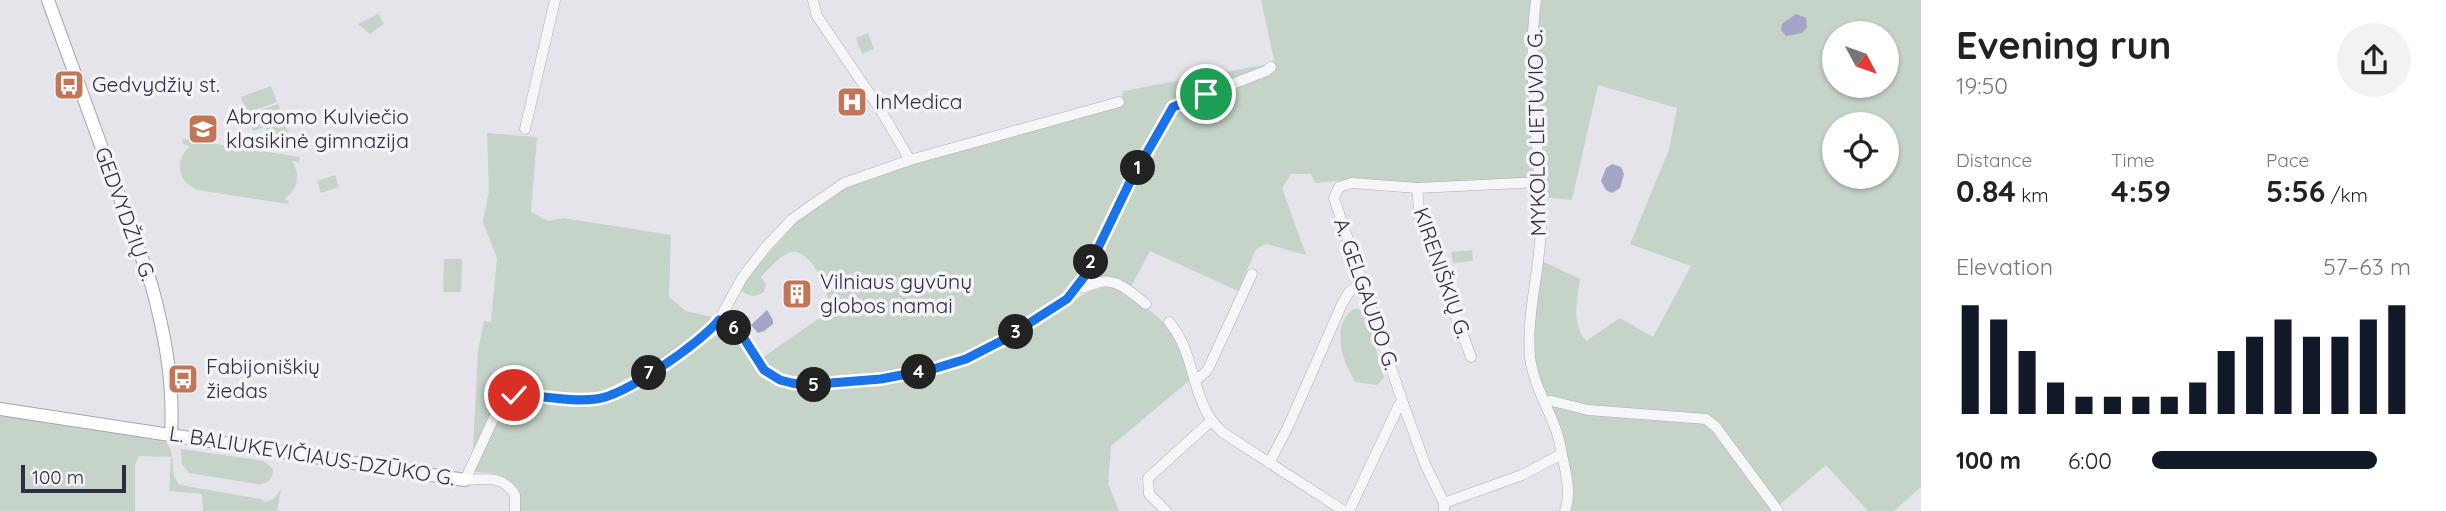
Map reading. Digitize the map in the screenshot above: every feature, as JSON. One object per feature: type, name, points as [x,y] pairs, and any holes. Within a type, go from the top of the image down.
[{"type":"main road","name":"GEDVYDŽIŲ G.","points":[[48,0],[151,283],[172,380],[171,435]]},
{"type":"main road","name":"L. BALIUKEVIČIAUS-DZŪKO G.","points":[[0,409],[464,480]]},
{"type":"street","points":[[525,129],[555,0]]},
{"type":"street","points":[[813,0],[817,16],[881,110],[910,160]]},
{"type":"street","name":"MYKOLO LIETUVIO G.","points":[[1536,0],[1531,67],[1541,236],[1529,333],[1532,371],[1557,431],[1562,454],[1568,495],[1565,511]]},
{"type":"street","points":[[1119,102],[910,160],[844,183],[792,219],[752,264],[719,320],[743,337],[764,370],[773,377],[792,383],[820,385],[892,377],[966,359],[1029,324],[1067,299],[1078,287],[1129,184],[1173,107],[1272,66]]},
{"type":"street","name":"A. GELGAUDO G.","points":[[1444,507],[1425,464],[1361,284],[1335,207],[1335,193],[1344,184],[1352,183],[1417,188],[1539,182]]},
{"type":"street","name":"KIRENIŠKIŲ G.","points":[[1417,188],[1420,219],[1471,356]]},
{"type":"street","points":[[1195,381],[1207,371],[1252,274]]},
{"type":"street","points":[[1078,287],[1109,282],[1122,286],[1146,304]]},
{"type":"street","points":[[1269,463],[1287,429],[1342,304],[1349,292],[1361,284]]},
{"type":"street","name":"L. BALIUKEVIČIAUS-DZŪKO G.","points":[[464,480],[499,408],[509,396],[594,400],[611,396],[702,337],[719,320]]},
{"type":"street","points":[[1169,322],[1185,348],[1204,410],[1211,421],[1222,432],[1343,511]]},
{"type":"street","points":[[1545,402],[1552,401],[1588,410],[1706,419],[1716,427],[1778,511]]},
{"type":"street","points":[[1349,511],[1399,405],[1403,403]]},
{"type":"street","points":[[1166,511],[1149,494],[1148,478],[1211,421]]},
{"type":"street","points":[[1444,507],[1522,475],[1562,454]]},
{"type":"street","points":[[464,480],[499,480],[509,486],[516,495],[515,511]]},
{"type":"shaded area","points":[[1261,0],[1532,0],[1529,94],[1534,176],[1419,185],[1357,179],[1315,183],[1311,174],[1291,174],[1282,188],[1306,255],[1266,244],[1256,249],[1238,291],[1150,251],[1131,287],[1102,279],[966,353],[937,363],[896,372],[811,379],[785,376],[761,359],[828,312],[827,296],[819,274],[806,257],[799,253],[791,252],[783,256],[761,277],[766,284],[764,292],[752,296],[740,290],[752,272],[801,217],[851,182],[1121,106],[1123,91],[1269,64],[1274,60]]},
{"type":"shaded area","points":[[1540,0],[1921,0],[1921,487],[1894,511],[1868,511],[1826,465],[1772,511],[1569,511],[1571,499],[1533,359],[1537,286],[1542,261],[1580,279],[1577,319],[1586,341],[1620,318],[1653,337],[1691,266],[1630,244],[1669,150],[1677,108],[1598,85],[1572,200],[1544,197],[1535,64]]},
{"type":"shaded area","points":[[378,14],[384,24],[370,34],[358,24]]},
{"type":"shaded area","points":[[868,33],[874,49],[862,54],[856,38]]},
{"type":"shaded area","points":[[271,86],[277,102],[247,113],[241,97]]},
{"type":"shaded area","points":[[278,104],[283,120],[253,131],[247,115]]},
{"type":"shaded area","points":[[284,122],[288,132],[269,139],[266,128]]},
{"type":"shaded area","points":[[487,133],[537,137],[531,212],[548,221],[563,218],[671,235],[669,297],[686,311],[712,317],[674,350],[603,390],[573,395],[516,388],[506,391],[497,399],[473,448],[478,351],[484,321],[491,322],[497,258],[483,222],[489,191]]},
{"type":"shaded area","points":[[183,139],[300,157],[299,162],[292,161],[297,182],[284,199],[289,201],[288,204],[198,190],[191,186],[180,171],[182,158],[190,146],[183,144]]},
{"type":"shaded area","points":[[335,175],[339,187],[321,193],[317,181]]},
{"type":"shaded area","points":[[1472,250],[1473,261],[1453,263],[1451,252]]},
{"type":"shaded area","points":[[444,259],[462,259],[461,292],[443,292]]},
{"type":"shaded area","points":[[1106,286],[1132,298],[1152,312],[1173,333],[1190,380],[1111,446],[1108,484],[1119,511],[518,511],[513,491],[506,479],[495,474],[473,472],[504,406],[513,398],[601,404],[628,391],[724,331],[733,334],[758,374],[785,388],[802,391],[887,383],[970,363],[1009,343],[1084,294]]},
{"type":"shaded area","points":[[1353,309],[1359,309],[1367,316],[1384,378],[1377,385],[1355,382],[1343,355],[1340,335],[1342,325]]},
{"type":"shaded area","points":[[0,415],[165,441],[171,452],[174,475],[180,485],[261,499],[265,502],[274,499],[281,489],[277,511],[203,511],[202,494],[169,491],[171,457],[139,456],[135,465],[135,511],[0,511]]},
{"type":"shaded area","points":[[181,449],[264,461],[273,469],[272,476],[267,482],[258,484],[189,473],[182,464]]},
{"type":"water","points":[[1796,14],[1806,18],[1807,28],[1802,33],[1786,36],[1781,30],[1782,24]]},
{"type":"water","points":[[1612,164],[1621,167],[1624,174],[1620,188],[1612,193],[1606,190],[1601,181],[1606,168]]},
{"type":"water","points":[[767,310],[773,324],[758,333],[751,325]]},
{"type":"place","name":"Gedvydžių st.","points":[[69,85]]},
{"type":"place","name":"InMedica","points":[[852,102]]},
{"type":"place","name":"Abraomo Kulviečio klasikinė gimnazija","points":[[203,129]]},
{"type":"place","name":"Vilniaus gyvūnų globos namai","points":[[797,294]]},
{"type":"place","name":"Fabijoniškių žiedas","points":[[183,379]]},
{"type":"route","points":[[514,395],[594,400],[611,396],[702,337],[719,320],[743,337],[764,370],[773,377],[792,383],[806,385],[881,379],[933,369],[966,359],[1029,324],[1067,299],[1078,287],[1129,184],[1173,107],[1206,94]]}]
